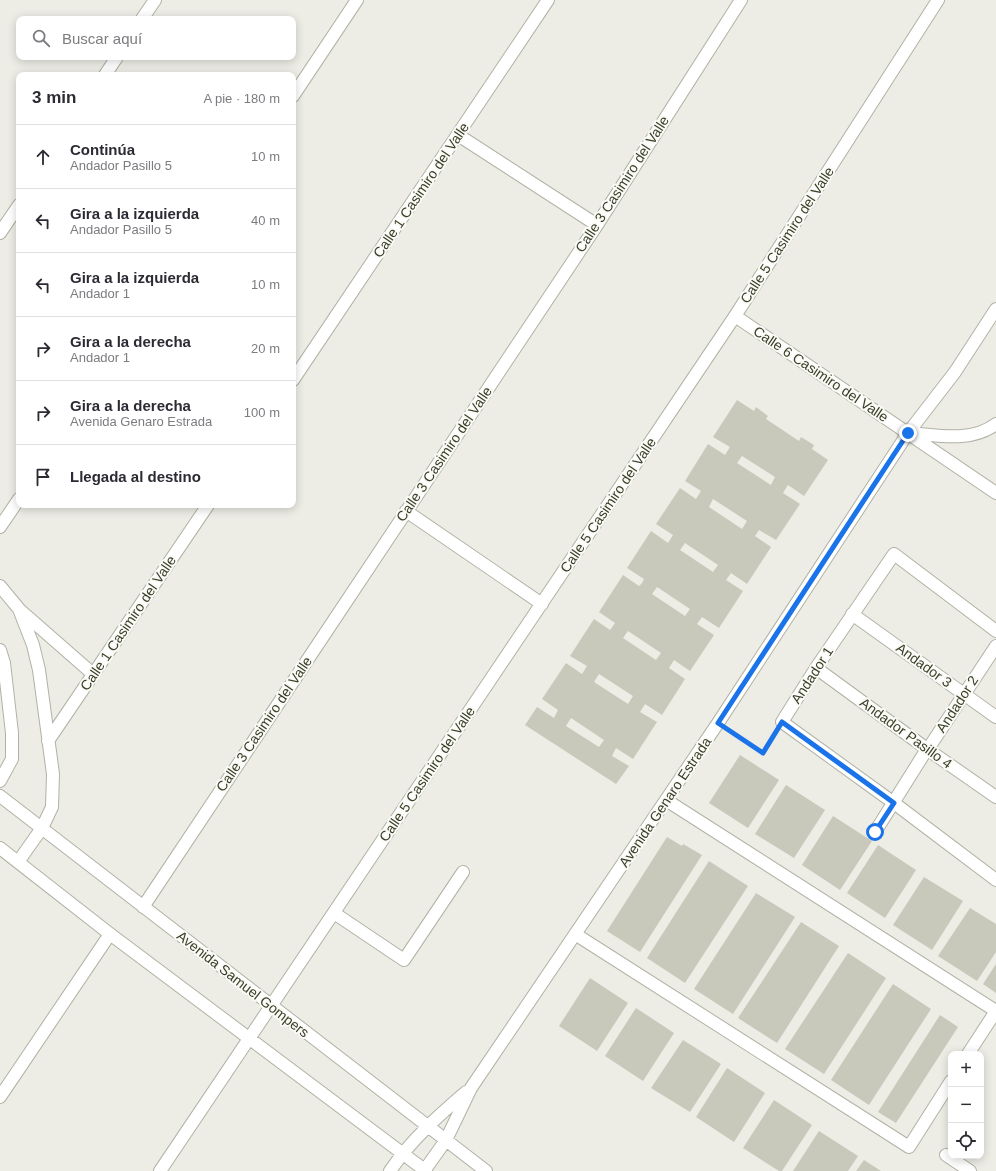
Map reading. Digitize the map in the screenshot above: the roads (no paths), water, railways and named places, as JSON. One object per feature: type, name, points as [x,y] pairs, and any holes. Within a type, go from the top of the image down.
[{"type":"street","points":[[144,16],[155,0]]},
{"type":"street","points":[[296,92],[358,0]]},
{"type":"street","name":"Calle 1 Casimiro del Valle","points":[[296,376],[548,0]]},
{"type":"street","name":"Calle 3 Casimiro del Valle","points":[[143,907],[597,225],[741,0]]},
{"type":"street","name":"Calle 5 Casimiro del Valle","points":[[160,1171],[735,316],[938,0]]},
{"type":"street","points":[[107,72],[115,60]]},
{"type":"street","points":[[458,135],[597,225]]},
{"type":"street","points":[[0,233],[16,209]]},
{"type":"street","name":"Avenida Genaro Estrada","points":[[425,1171],[446,1140],[470,1088],[718,723],[908,433],[955,372],[996,309]]},
{"type":"street","name":"Calle 6 Casimiro del Valle","points":[[735,316],[996,493]]},
{"type":"street","points":[[908,433],[955,437],[980,434],[996,424]]},
{"type":"street","points":[[0,527],[16,503]]},
{"type":"street","name":"Calle 1 Casimiro del Valle","points":[[48,741],[206,508]]},
{"type":"street","points":[[406,511],[542,604]]},
{"type":"street","name":"Andador 1","points":[[894,803],[782,722],[852,614],[894,554],[996,632]]},
{"type":"street","points":[[0,586],[19,609],[93,674]]},
{"type":"street","points":[[18,862],[42,828],[52,807],[53,774],[39,670],[33,645],[19,609]]},
{"type":"street","name":"Andador 3","points":[[852,614],[996,717]]},
{"type":"street","name":"Andador 2","points":[[875,832],[927,749],[996,646]]},
{"type":"street","points":[[0,650],[4,662],[12,733],[12,759],[0,781]]},
{"type":"street","name":"Andador Pasillo 4","points":[[816,668],[996,797]]},
{"type":"street","name":"Avenida Samuel Gompers","points":[[0,796],[486,1171]]},
{"type":"street","points":[[666,800],[996,1011],[970,1051]]},
{"type":"street","points":[[894,803],[996,880]]},
{"type":"street","points":[[0,848],[110,934],[425,1171]]},
{"type":"street","points":[[334,913],[404,960],[463,872]]},
{"type":"street","points":[[0,1097],[110,934]]},
{"type":"street","points":[[575,934],[909,1147],[948,1086]]},
{"type":"street","name":"Avenida Genaro Estrada","points":[[390,1171],[402,1153],[427,1126],[470,1088]]},
{"type":"street","points":[[946,1155],[970,1171]]}]
